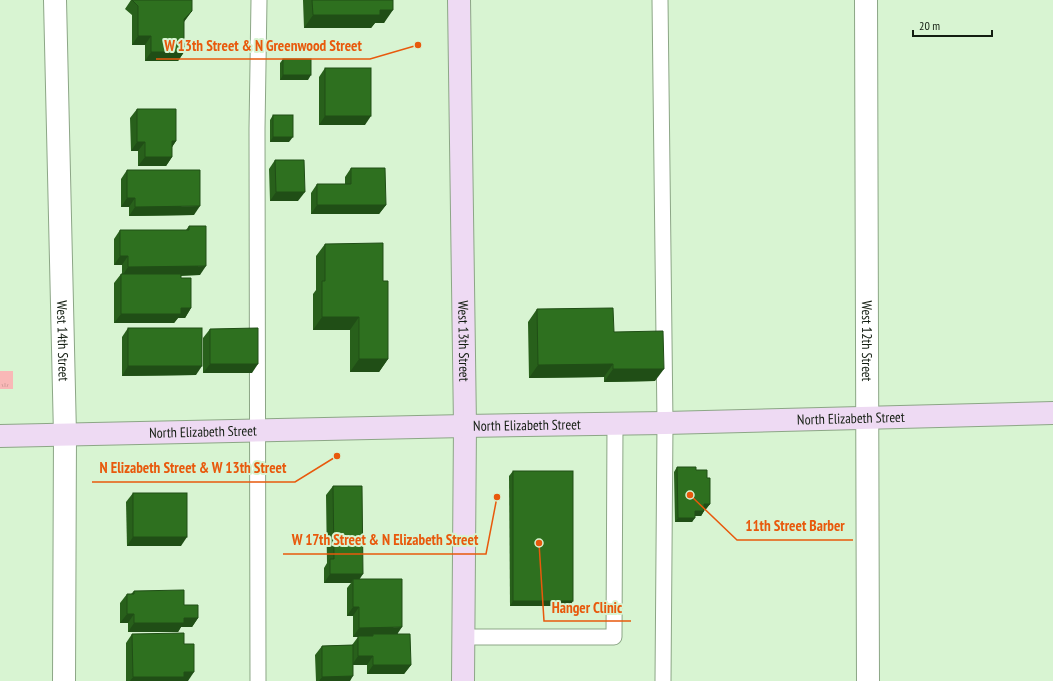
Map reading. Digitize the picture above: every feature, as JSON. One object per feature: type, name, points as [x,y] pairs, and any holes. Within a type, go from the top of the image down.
[{"type":"main road","name":"West 13th Street","points":[[459,0],[465,426],[463,681]]},
{"type":"main road","name":"North Elizabeth Street","points":[[0,436],[465,426],[665,424],[1053,413]]},
{"type":"street","name":"West 14th Street","points":[[55,0],[65,435],[64,681]]},
{"type":"street","name":"West 12th Street","points":[[866,0],[869,419],[868,681]]},
{"type":"lane","points":[[258,681],[257,129],[259,0]]},
{"type":"lane","points":[[660,0],[665,424],[663,681]]},
{"type":"lane","points":[[463,638],[614,637],[615,424]]},
{"type":"green space","points":[[0,371],[13,371],[13,389],[0,389]]},
{"type":"building","points":[[132,0],[192,0],[192,11],[184,19],[184,52],[151,52],[151,36],[138,36],[138,6]]},
{"type":"building","points":[[312,0],[393,0],[393,10],[380,10],[380,15],[313,15]]},
{"type":"building","points":[[283,59],[311,59],[311,75],[283,75]]},
{"type":"building","points":[[325,68],[371,68],[371,116],[325,116]]},
{"type":"building","points":[[137,109],[176,109],[176,141],[172,141],[172,157],[145,157],[145,142],[137,142]]},
{"type":"building","points":[[273,115],[293,115],[293,137],[273,137]]},
{"type":"building","points":[[275,160],[304,160],[305,192],[276,192]]},
{"type":"building","points":[[351,168],[385,168],[386,205],[317,205],[317,184],[351,184]]},
{"type":"building","points":[[127,170],[200,170],[200,206],[135,207],[135,198],[127,198]]},
{"type":"building","points":[[189,226],[206,226],[206,266],[128,267],[128,256],[120,256],[120,230],[189,230]]},
{"type":"building","points":[[383,243],[383,281],[388,281],[388,359],[359,359],[359,317],[322,317],[322,281],[325,281],[325,244]]},
{"type":"building","points":[[121,274],[181,274],[181,278],[191,278],[191,308],[181,308],[181,314],[121,314]]},
{"type":"building","points":[[613,308],[614,332],[663,331],[664,369],[613,369],[613,364],[538,365],[537,309]]},
{"type":"building","points":[[128,328],[202,328],[202,366],[128,366]]},
{"type":"building","points":[[258,328],[258,364],[210,364],[210,329]]},
{"type":"building","points":[[677,467],[696,467],[696,470],[707,470],[707,478],[710,478],[710,504],[704,504],[704,511],[695,511],[695,518],[678,518]]},
{"type":"building","points":[[513,471],[573,471],[573,601],[513,601]]},
{"type":"building","points":[[333,486],[362,486],[363,574],[330,574],[330,559],[334,559]]},
{"type":"building","points":[[133,493],[187,493],[187,537],[133,537]]},
{"type":"building","points":[[353,579],[402,579],[402,627],[359,628],[359,607],[353,607]]},
{"type":"building","points":[[184,590],[184,605],[198,605],[198,618],[184,618],[184,623],[134,623],[134,614],[127,614],[127,594],[134,594],[134,591]]},
{"type":"building","points":[[184,633],[184,644],[194,644],[194,672],[184,672],[184,677],[133,677],[132,634]]},
{"type":"building","points":[[373,634],[410,634],[411,665],[373,665],[373,656],[358,656],[358,636],[373,636]]},
{"type":"building","points":[[353,645],[353,676],[322,677],[322,646]]},
{"type":"place","name":"W 13th Street & N Greenwood Street","points":[[418,45]]},
{"type":"place","name":"N Elizabeth Street & W 13th Street","points":[[337,456]]},
{"type":"place","name":"11th Street Barber","points":[[690,495]]},
{"type":"place","name":"W 17th Street & N Elizabeth Street","points":[[497,497]]},
{"type":"place","name":"Hanger Clinic","points":[[539,543]]}]
